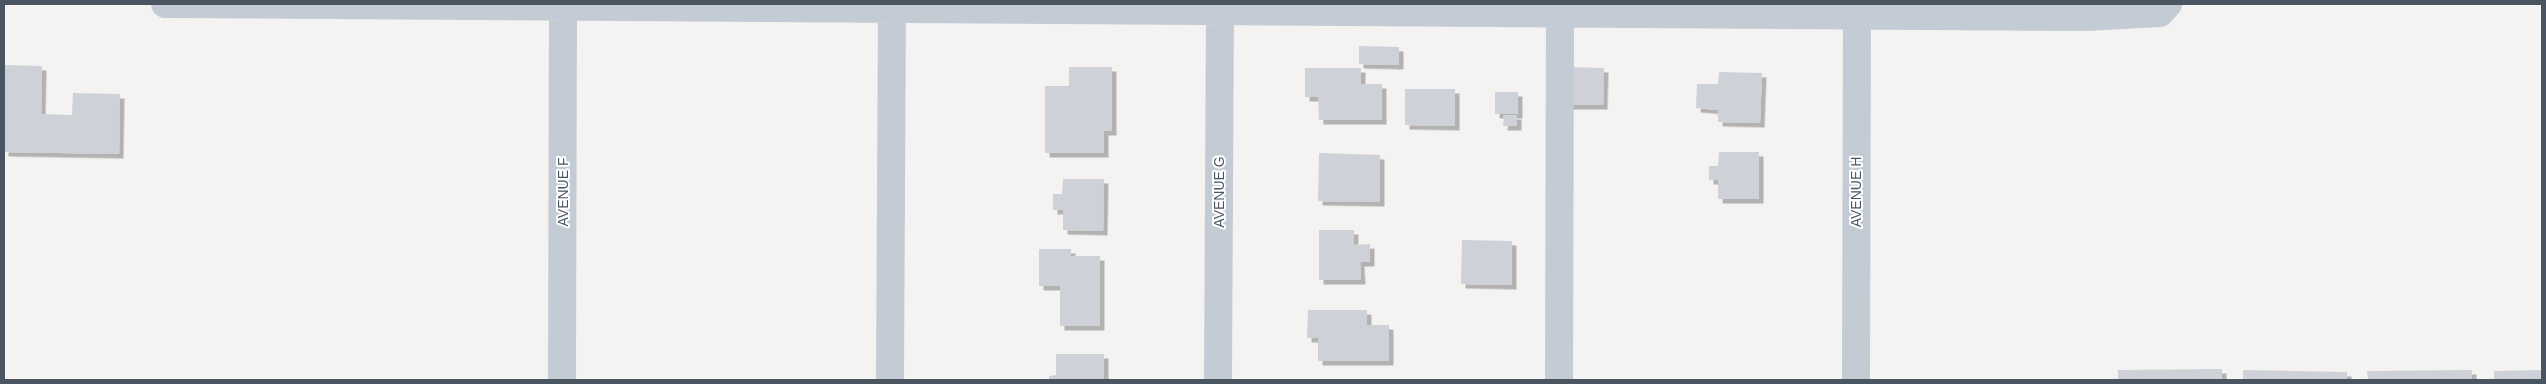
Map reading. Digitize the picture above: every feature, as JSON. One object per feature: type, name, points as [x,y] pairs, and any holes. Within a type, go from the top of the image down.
[{"type":"street","points":[[165,4],[1220,7],[1560,13],[1857,9],[2085,17],[2160,13],[2168,4]]},
{"type":"street","name":"AVENUE F","points":[[562,380],[564,5]]},
{"type":"street","points":[[890,380],[892,6]]},
{"type":"street","name":"AVENUE G","points":[[1218,380],[1220,7]]},
{"type":"street","name":"AVENUE H","points":[[1856,380],[1857,9]]},
{"type":"street","points":[[1560,13],[1560,380]]},
{"type":"building","points":[[1359,46],[1399,47],[1399,65],[1359,64]]},
{"type":"building","points":[[4,65],[42,66],[41,114],[72,115],[73,93],[120,94],[119,154],[4,152]]},
{"type":"building","points":[[1069,67],[1112,67],[1112,131],[1104,131],[1104,153],[1045,153],[1045,86],[1069,86]]},
{"type":"building","points":[[1569,67],[1604,68],[1603,105],[1568,105]]},
{"type":"building","points":[[1305,68],[1361,68],[1361,84],[1382,84],[1382,120],[1319,120],[1318,97],[1305,97]]},
{"type":"building","points":[[1719,72],[1762,73],[1760,123],[1718,122],[1718,110],[1696,108],[1697,84],[1718,84]]},
{"type":"building","points":[[1405,89],[1455,89],[1455,126],[1405,125]]},
{"type":"building","points":[[1495,92],[1518,92],[1518,114],[1495,114]]},
{"type":"building","points":[[1504,115],[1517,115],[1517,126],[1503,126]]},
{"type":"building","points":[[1719,152],[1759,152],[1759,199],[1718,199],[1718,180],[1709,180],[1709,166],[1718,166]]},
{"type":"building","points":[[1319,153],[1380,155],[1380,202],[1318,201]]},
{"type":"building","points":[[1063,179],[1104,179],[1103,231],[1063,230],[1063,210],[1053,210],[1053,194],[1062,194]]},
{"type":"building","points":[[1319,230],[1354,230],[1354,245],[1370,244],[1370,262],[1360,262],[1361,280],[1319,280]]},
{"type":"building","points":[[1462,240],[1512,241],[1512,285],[1461,284]]},
{"type":"building","points":[[1039,249],[1071,249],[1071,256],[1100,256],[1100,326],[1060,326],[1060,286],[1039,286]]},
{"type":"building","points":[[1308,310],[1367,310],[1367,325],[1389,325],[1389,361],[1318,361],[1318,338],[1307,338]]},
{"type":"building","points":[[1056,354],[1104,354],[1104,380],[1049,380],[1049,376],[1056,375]]},
{"type":"building","points":[[2222,369],[2222,380],[2118,380],[2118,370]]},
{"type":"building","points":[[2243,370],[2347,372],[2347,380],[2243,380]]},
{"type":"building","points":[[2472,370],[2472,380],[2368,380],[2367,371]]},
{"type":"building","points":[[2542,370],[2542,380],[2494,380],[2494,371]]}]
